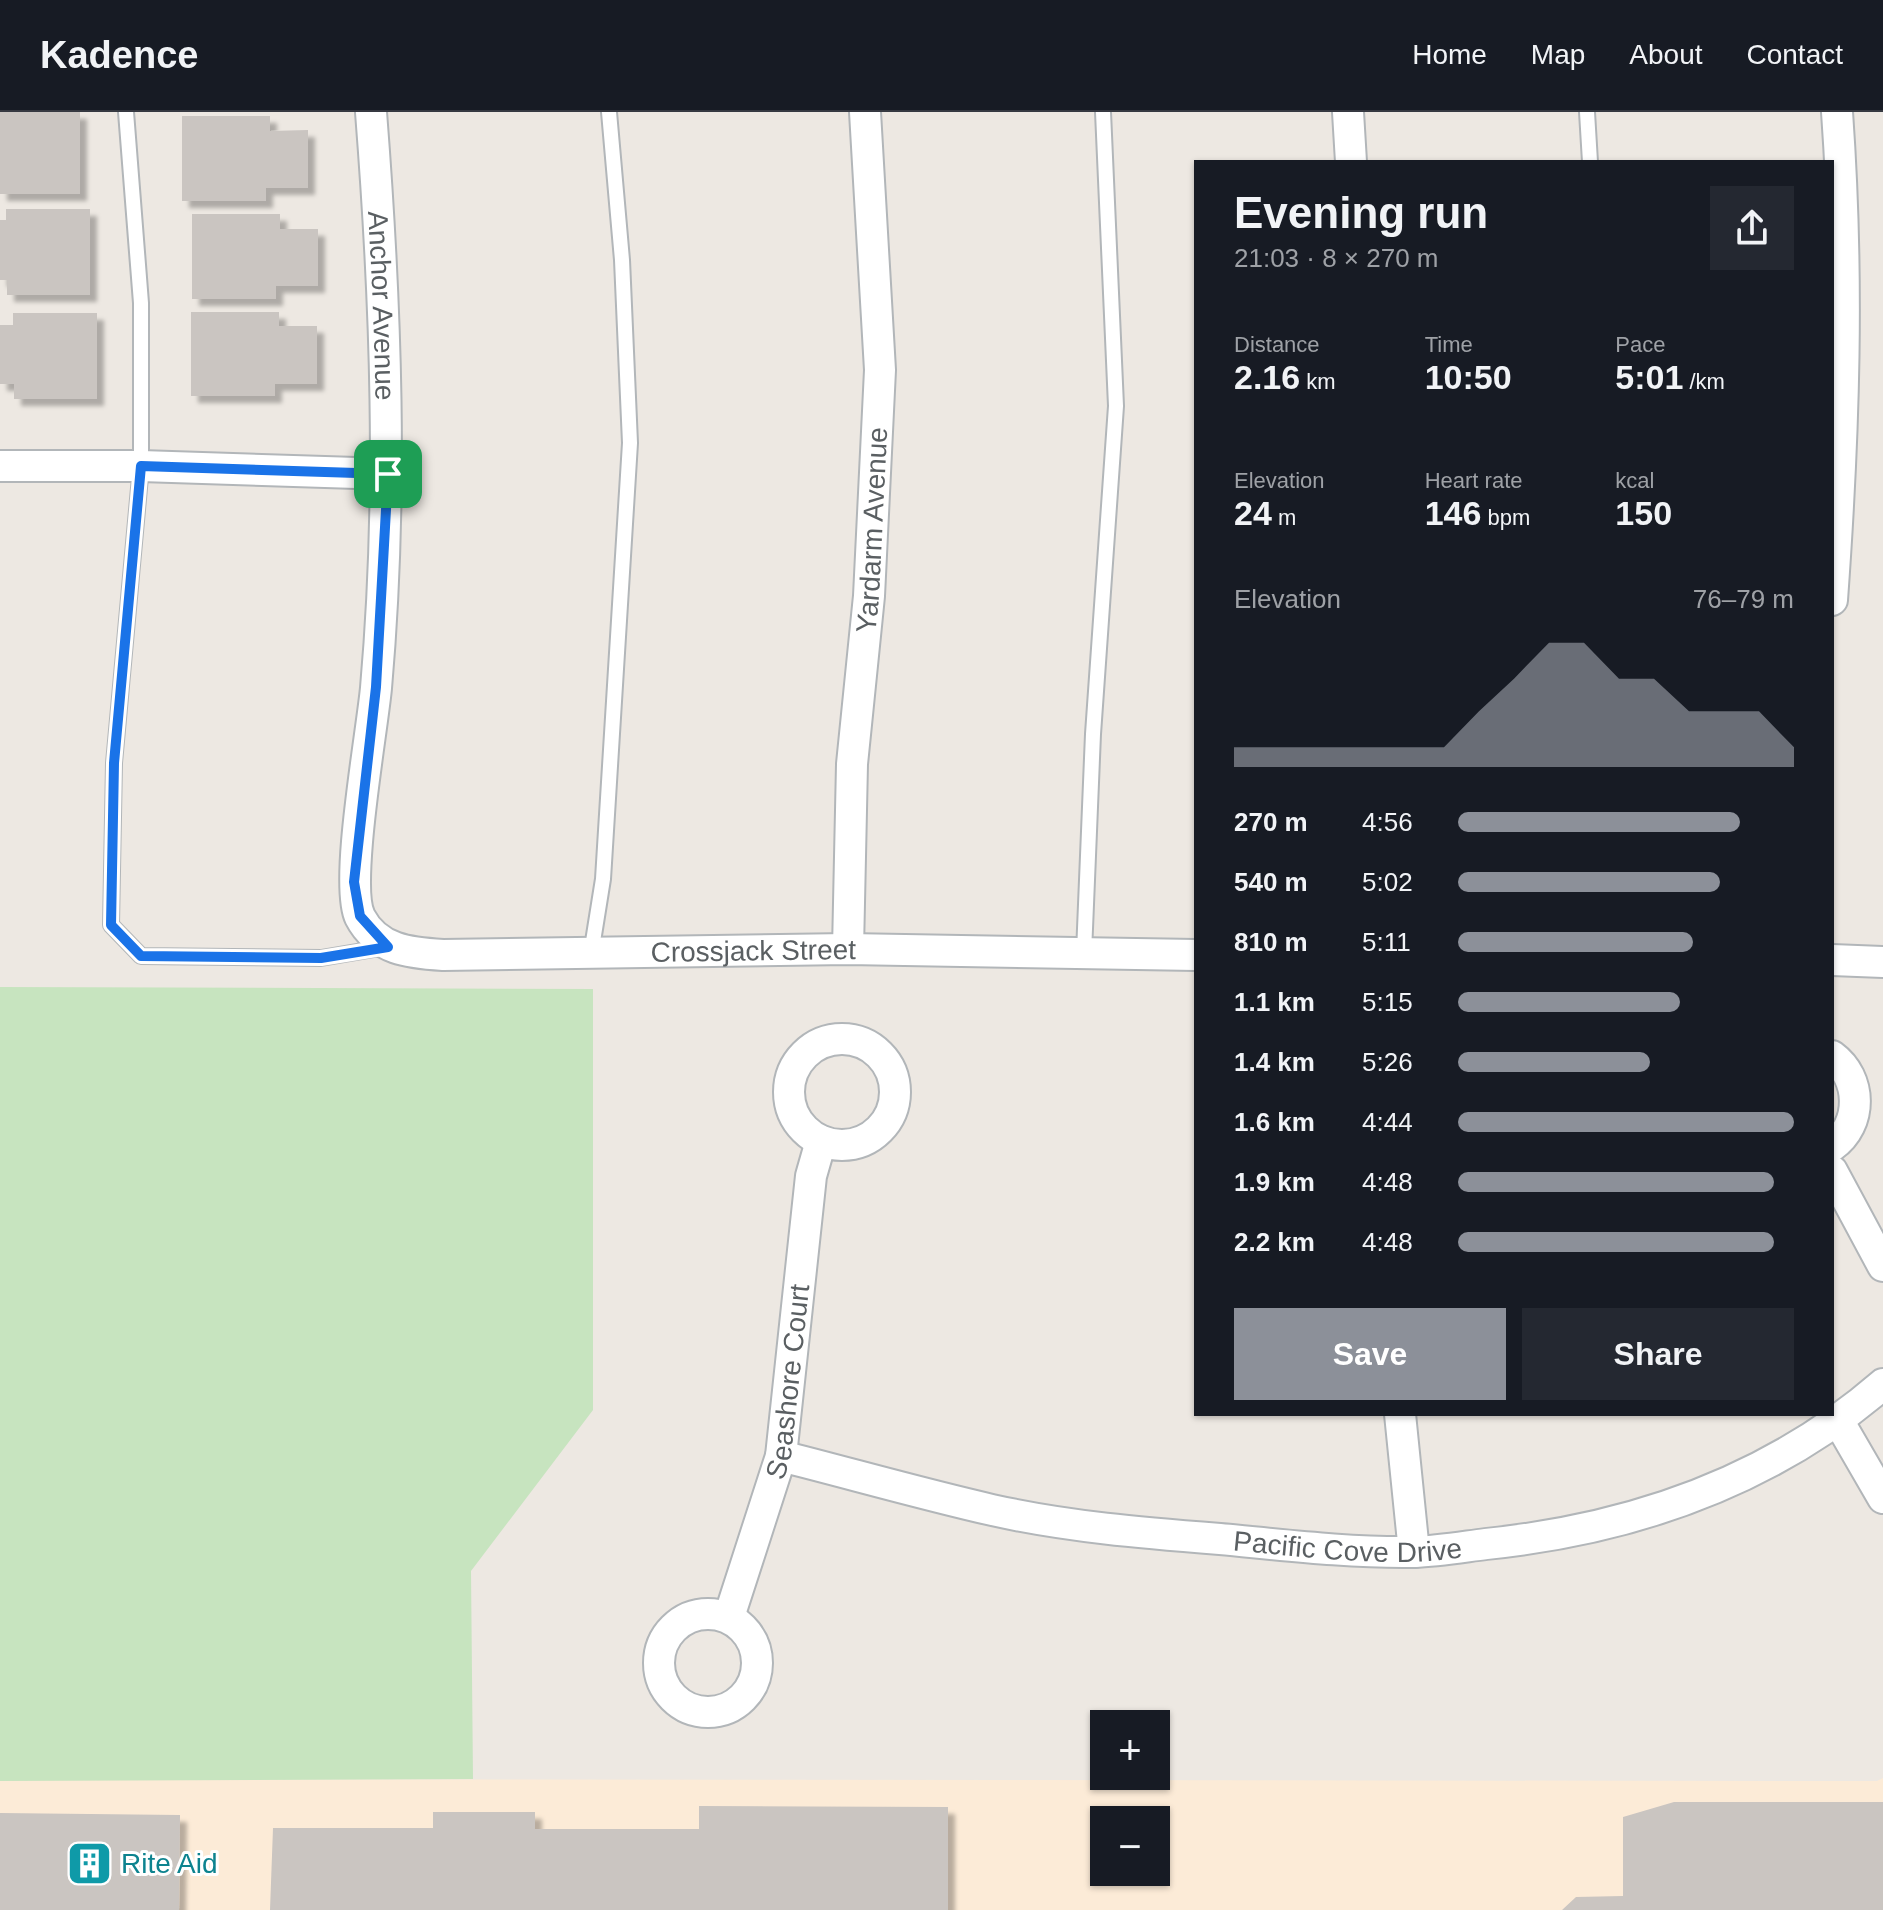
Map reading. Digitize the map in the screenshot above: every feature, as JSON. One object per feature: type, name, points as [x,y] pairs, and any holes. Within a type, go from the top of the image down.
[{"type":"street","name":"Anchor Avenue","points":[[371,112],[381,235],[388,474],[376,687],[354,882],[360,916],[388,947]]},
{"type":"street","name":"Yardarm Avenue","points":[[848,949],[852,764],[869,596],[880,370],[865,112]]},
{"type":"street","points":[[1348,112],[1351,160]]},
{"type":"street","points":[[1834,570],[1844,421],[1846,236],[1837,112]]},
{"type":"street","points":[[0,466],[141,466],[388,474]]},
{"type":"street","name":"Crossjack Street","points":[[388,947],[411,953],[443,955],[848,949],[1194,955]]},
{"type":"street","points":[[1834,960],[1883,962]]},
{"type":"street","points":[[1834,1058],[1849,1075],[1856,1098],[1852,1121],[1841,1140],[1834,1145]]},
{"type":"street","name":"Seashore Court","points":[[729,1617],[781,1456],[811,1176],[821,1141]]},
{"type":"street","points":[[1834,1175],[1883,1266]]},
{"type":"street","name":"Pacific Cove Drive","points":[[781,1456],[994,1510],[1088,1528],[1311,1547],[1414,1552],[1548,1537],[1655,1512],[1719,1487],[1839,1422],[1883,1384]]},
{"type":"street","points":[[1400,1416],[1414,1552]]},
{"type":"street","points":[[1839,1422],[1883,1498]]},
{"type":"lane","points":[[126,112],[141,303],[141,466],[114,763],[111,925],[141,956],[321,958],[388,947]]},
{"type":"lane","points":[[591,954],[603,879],[630,443],[622,260],[609,112]]},
{"type":"lane","points":[[1084,953],[1093,734],[1116,406],[1103,112]]},
{"type":"lane","points":[[1587,112],[1590,160]]},
{"type":"shaded area","points":[[1883,1778],[1883,1910],[0,1910],[0,1779],[1090,1780],[1090,1790],[1170,1790],[1170,1780],[1877,1781]]},
{"type":"green space","points":[[0,987],[593,989],[593,1410],[471,1571],[473,1779],[0,1781]]},
{"type":"building","points":[[0,112],[80,112],[80,194],[0,194]]},
{"type":"building","points":[[182,116],[270,116],[270,131],[308,130],[308,188],[266,188],[266,201],[182,201]]},
{"type":"building","points":[[6,209],[90,209],[90,295],[7,295],[7,280],[0,280],[0,220],[6,220]]},
{"type":"building","points":[[192,214],[280,214],[280,229],[318,229],[318,286],[276,286],[276,299],[192,299]]},
{"type":"building","points":[[191,312],[279,312],[279,326],[317,326],[317,384],[275,384],[275,396],[191,396]]},
{"type":"building","points":[[13,313],[97,313],[97,399],[14,399],[14,384],[0,384],[0,325],[13,325]]},
{"type":"building","points":[[1674,1802],[1883,1802],[1883,1910],[1562,1910],[1576,1897],[1623,1896],[1623,1817]]},
{"type":"building","points":[[699,1806],[948,1807],[948,1910],[270,1910],[273,1828],[433,1828],[433,1812],[535,1812],[535,1829],[699,1829]]},
{"type":"building","name":"Rite Aid","points":[[0,1813],[180,1815],[179,1910],[0,1910]]},
{"type":"place","name":"Rite Aid","points":[[90,1863]]},
{"type":"route","points":[[141,466],[388,474],[376,687],[354,882],[360,916],[388,947],[321,958],[141,956],[111,925],[114,763],[141,466]]}]
